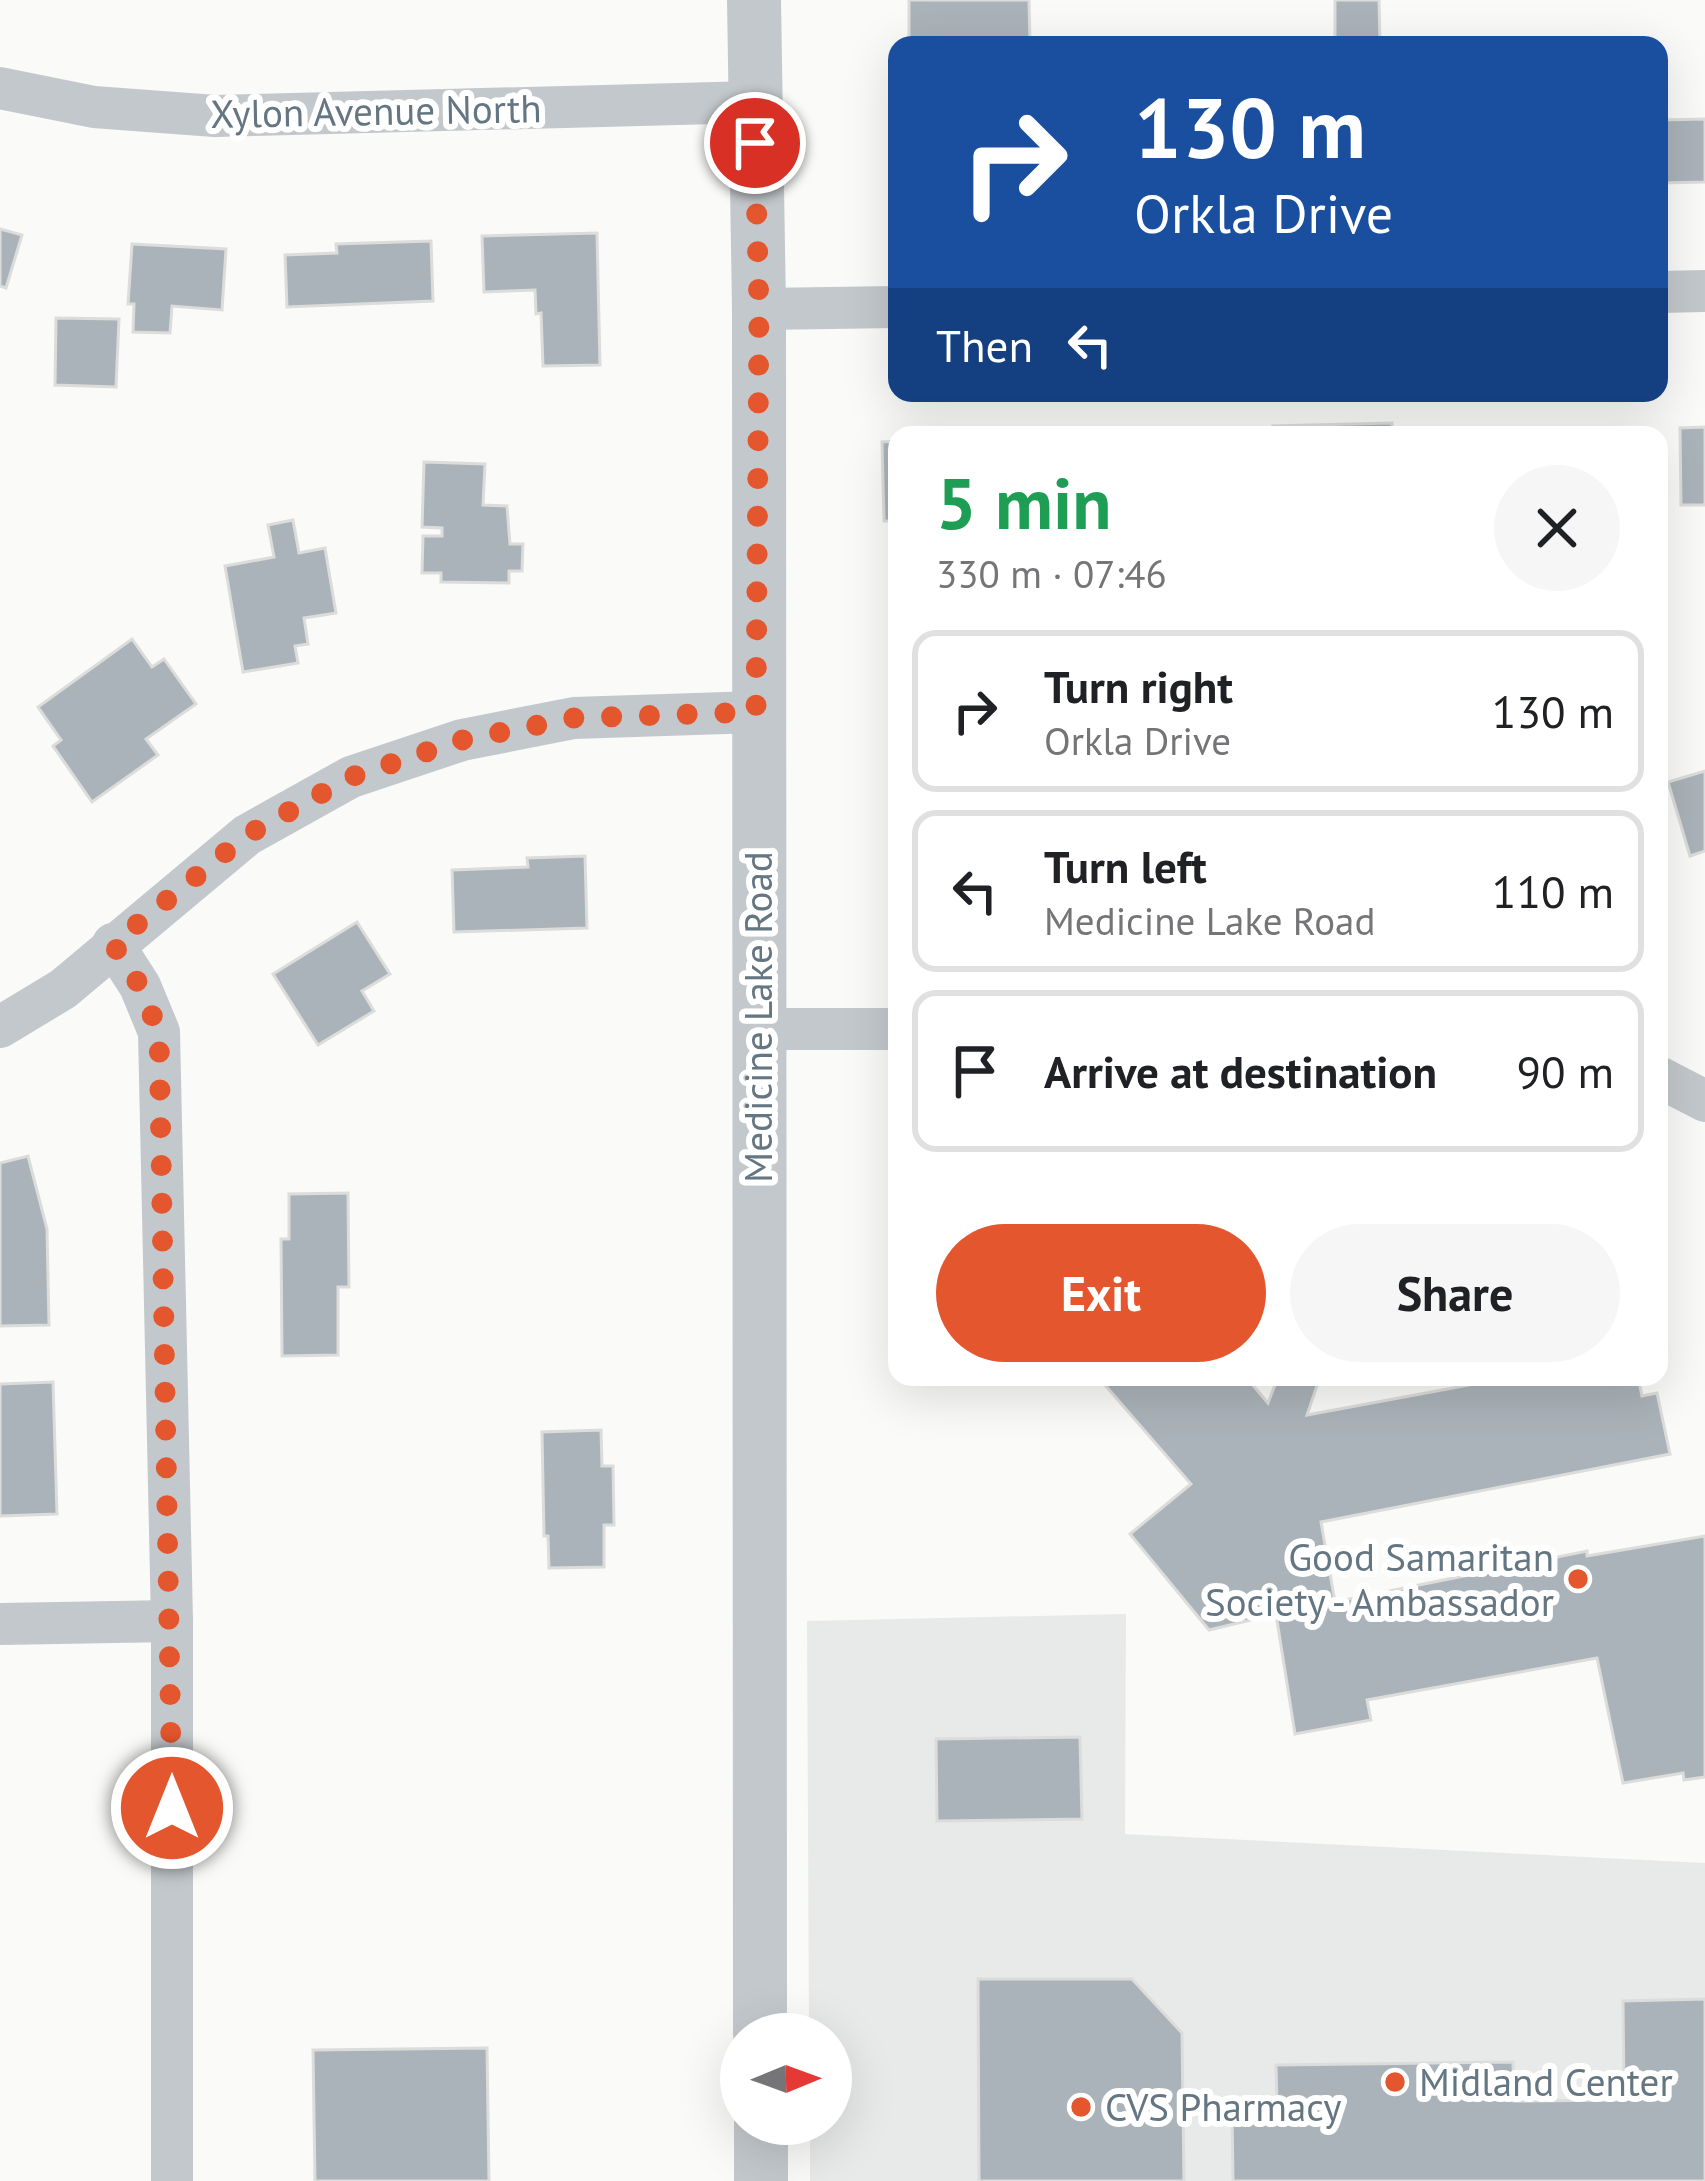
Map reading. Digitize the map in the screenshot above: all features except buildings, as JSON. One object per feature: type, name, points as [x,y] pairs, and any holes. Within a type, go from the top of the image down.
[{"type":"street","name":"Medicine Lake Road","points":[[754,0],[759,309],[760,2013]]},
{"type":"street","name":"Xylon Avenue North","points":[[0,88],[94,107],[214,116],[754,101]]},
{"type":"street","points":[[1668,292],[1705,291]]},
{"type":"street","points":[[759,309],[888,307]]},
{"type":"street","points":[[0,1027],[63,989],[247,835],[351,777],[462,740],[574,718],[756,712]]},
{"type":"street","points":[[113,944],[140,986],[159,1032],[172,1621],[172,2181]]},
{"type":"street","points":[[760,1029],[888,1029]]},
{"type":"street","points":[[1668,1082],[1705,1102]]},
{"type":"street","points":[[0,1624],[172,1621]]},
{"type":"street","points":[[761,2145],[761,2181]]},
{"type":"shaded area","points":[[1126,1614],[1125,1834],[1705,1863],[1705,2181],[810,2181],[810,2145],[852,2145],[852,2013],[809,2013],[807,1621]]},
{"type":"place","name":"Good Samaritan Society - Ambassador","points":[[1578,1579]]},
{"type":"place","name":"Midland Center","points":[[1395,2082]]},
{"type":"place","name":"CVS Pharmacy","points":[[1081,2107]]},
{"type":"route","points":[[172,1808],[159,1032],[140,986],[113,944],[247,835],[351,777],[462,740],[574,718],[756,712],[759,309],[755,143]]}]
